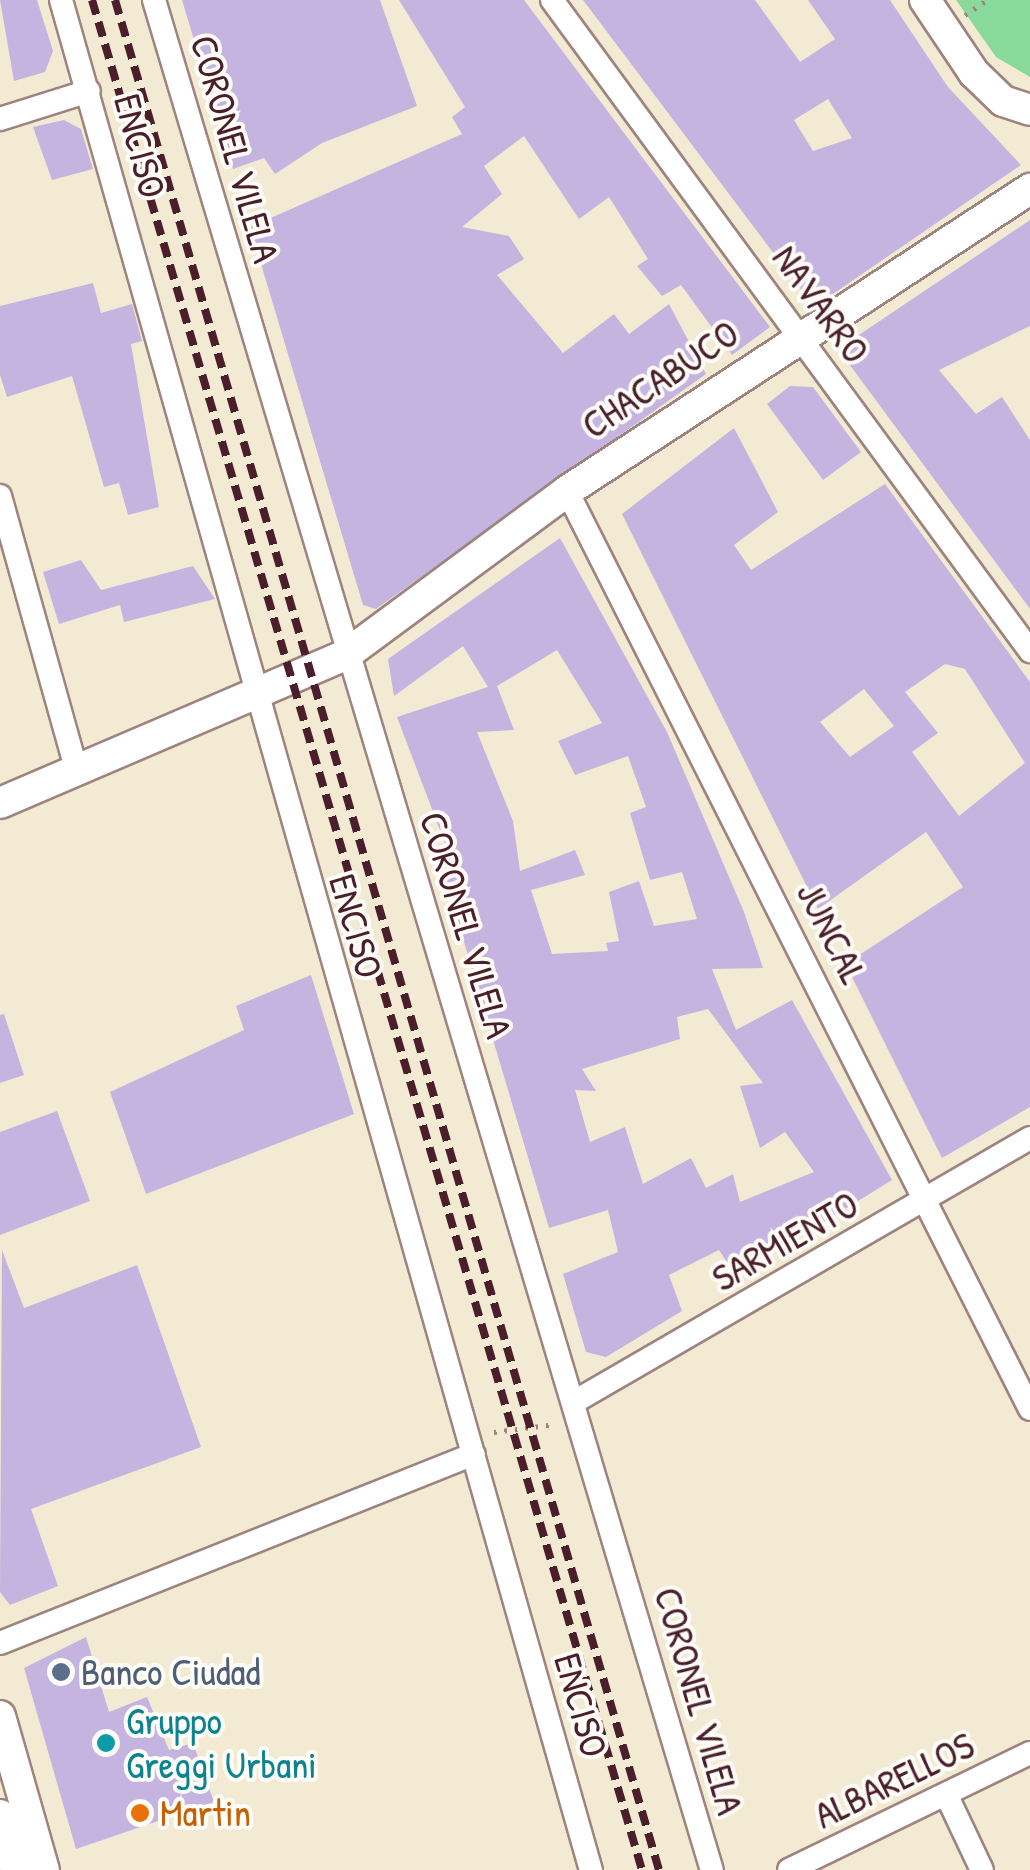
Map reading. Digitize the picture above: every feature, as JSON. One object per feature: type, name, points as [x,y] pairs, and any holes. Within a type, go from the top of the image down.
[{"type":"street","name":"ENCISO","points":[[62,0],[254,700],[483,1448],[591,1870]]},
{"type":"street","name":"CORONEL VILELA","points":[[154,0],[712,1870]]},
{"type":"street","name":"NAVARRO","points":[[552,0],[1030,651]]},
{"type":"street","points":[[925,0],[974,72],[1004,101],[1030,110]]},
{"type":"street","points":[[0,119],[89,91]]},
{"type":"street","name":"CHACABUCO","points":[[254,700],[348,654],[566,491],[800,333],[1030,189]]},
{"type":"street","name":"JUNCAL","points":[[566,491],[929,1199],[1030,1410]]},
{"type":"street","points":[[0,496],[77,772]]},
{"type":"street","points":[[0,803],[254,700]]},
{"type":"street","name":"SARMIENTO","points":[[571,1394],[929,1199],[1030,1138]]},
{"type":"street","points":[[0,1643],[483,1448]]},
{"type":"street","points":[[0,1716],[44,1870]]},
{"type":"street","name":"ALBARELLOS","points":[[789,1870],[1030,1753]]},
{"type":"street","points":[[946,1794],[982,1870]]},
{"type":"street","points":[[0,1814],[16,1870]]},
{"type":"path","points":[[483,1448],[486,1426],[496,1436],[559,1423],[550,1390],[571,1394]]},
{"type":"green space","points":[[956,0],[1030,0],[1030,77],[996,57]]},
{"type":"building","points":[[0,0],[37,0],[53,51],[45,72],[14,81]]},
{"type":"building","points":[[182,0],[380,0],[417,106],[322,143],[275,174],[264,158],[233,169]]},
{"type":"building","points":[[399,0],[524,0],[770,327],[732,355],[681,285],[662,296],[637,266],[648,259],[609,197],[579,219],[524,136],[484,166],[502,194],[462,227],[509,236],[524,259],[497,275],[563,353],[614,314],[629,334],[669,304],[706,374],[376,609],[363,605],[250,227],[462,134],[452,117],[465,107]]},
{"type":"building","points":[[583,0],[755,0],[800,62],[835,39],[808,0],[890,0],[948,87],[1021,165],[814,307]],"holes":[[[828,99],[852,138],[813,151],[794,120]]]},
{"type":"building","points":[[64,120],[81,129],[93,169],[52,180],[33,127]]},
{"type":"building","points":[[1030,220],[1030,326],[939,370],[976,414],[1002,397],[1030,440],[1030,609],[838,349]]},
{"type":"building","points":[[93,283],[101,313],[132,304],[142,341],[131,344],[159,507],[128,515],[119,483],[104,487],[72,376],[7,397],[0,375],[0,306]]},
{"type":"building","points":[[790,386],[813,387],[861,452],[823,480],[767,404]]},
{"type":"building","points":[[734,428],[778,512],[734,545],[751,570],[885,484],[1030,682],[1030,1107],[942,1158],[848,969],[855,965],[844,965],[963,887],[926,832],[818,909],[622,514]],"holes":[[[945,664],[965,669],[1025,763],[959,816],[912,752],[938,733],[905,692]],[[864,689],[894,726],[850,757],[820,722]]]},
{"type":"building","points":[[560,538],[667,732],[744,912],[763,968],[712,969],[736,1030],[792,1000],[892,1180],[774,1253],[769,1243],[730,1267],[719,1250],[669,1275],[682,1311],[606,1357],[586,1352],[563,1274],[618,1252],[608,1210],[549,1228],[437,851],[446,846],[397,717],[488,687],[463,646],[394,696],[388,659]],"holes":[[[557,650],[602,723],[558,741],[575,775],[628,756],[646,807],[630,813],[650,880],[682,872],[697,919],[654,926],[639,881],[609,892],[619,941],[606,943],[608,951],[552,954],[531,890],[585,875],[575,850],[520,871],[513,821],[477,732],[514,730],[497,686]],[[708,1009],[763,1083],[740,1086],[760,1148],[785,1132],[814,1172],[740,1202],[733,1174],[706,1188],[691,1158],[643,1184],[625,1127],[590,1142],[575,1090],[596,1091],[582,1069],[680,1039],[677,1017]]]},
{"type":"building","points":[[81,560],[101,590],[193,566],[215,599],[124,622],[120,605],[59,624],[43,572]]},
{"type":"building","points":[[311,975],[354,1114],[146,1194],[110,1092],[244,1030],[236,1006]]},
{"type":"building","points":[[4,1014],[24,1075],[0,1083],[0,1015]]},
{"type":"building","points":[[57,1111],[90,1201],[0,1235],[0,1132]]},
{"type":"building","points":[[2,1250],[24,1308],[137,1265],[201,1447],[31,1509],[58,1586],[10,1605],[0,1592]]},
{"type":"building","points":[[86,1637],[109,1712],[147,1697],[169,1750],[193,1743],[214,1802],[76,1849],[24,1668]]},
{"type":"railway","points":[[92,0],[642,1870]]},
{"type":"railway","points":[[115,0],[659,1870]]},
{"type":"place","name":"Banco Ciudad","points":[[61,1672]]},
{"type":"place","name":"Gruppo Greggi Urbani","points":[[106,1743]]},
{"type":"place","name":"Martin","points":[[140,1813]]}]
